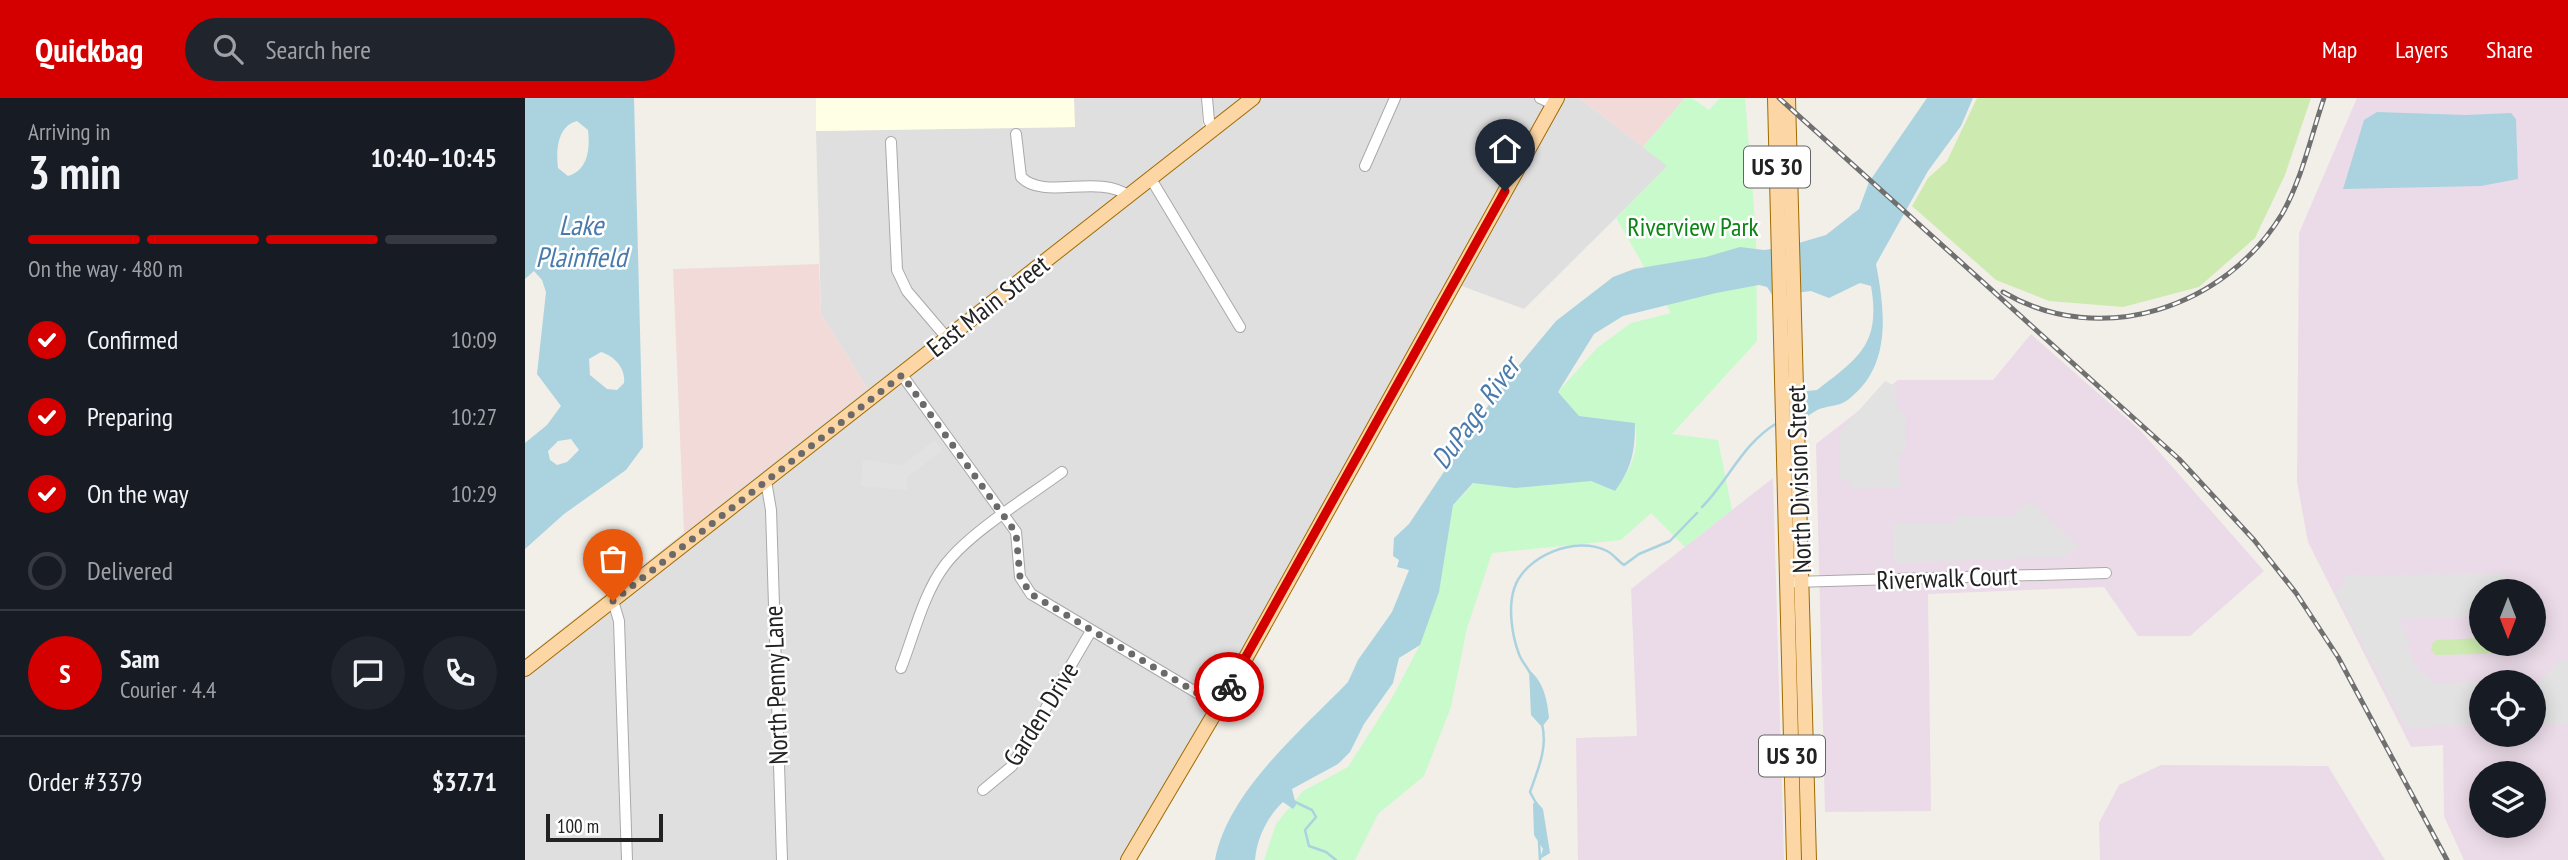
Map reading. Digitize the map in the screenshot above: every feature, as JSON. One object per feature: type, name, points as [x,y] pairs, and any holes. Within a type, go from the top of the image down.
[{"type":"main road","name":"East Main Street","points":[[525,669],[1253,98]]},
{"type":"main road","name":"North Division Street","points":[[1775,98],[1788,316],[1797,396],[1795,582],[1801,823],[1809,860]]},
{"type":"main road","name":"North Division Street","points":[[1785,235],[1788,98]]},
{"type":"main road","points":[[1128,860],[1219,706],[1550,100]]},
{"type":"main road","name":"North Division Street","points":[[1788,316],[1785,458],[1795,582]]},
{"type":"main road","name":"North Division Street","points":[[1794,860],[1801,823]]},
{"type":"street","points":[[1207,98],[1209,121],[1214,128]]},
{"type":"street","points":[[1365,166],[1395,98]]},
{"type":"street","points":[[1016,134],[1020,173],[1031,185],[1104,185],[1117,187],[1129,196]]},
{"type":"street","points":[[891,142],[897,270],[907,291],[947,338]]},
{"type":"street","points":[[1151,179],[1240,327]]},
{"type":"street","points":[[902,375],[1004,515],[1018,540],[1019,569],[1026,589],[1091,631],[1219,706]]},
{"type":"street","points":[[901,668],[932,589],[946,564],[1004,515],[1062,472]]},
{"type":"street","name":"North Penny Lane","points":[[766,481],[771,510],[782,860]]},
{"type":"street","name":"Riverwalk Court","points":[[1795,582],[2106,573]]},
{"type":"street","points":[[613,601],[619,621],[627,860]]},
{"type":"street","name":"Garden Drive","points":[[983,790],[1012,766],[1091,631]]},
{"type":"shaded area","points":[[816,98],[1074,98],[1075,127],[816,131]]},
{"type":"shaded area","points":[[1074,98],[1201,98],[1203,128],[1213,119],[1209,98],[1579,98],[1668,166],[1524,309],[1459,285],[1135,860],[525,860],[525,658],[867,388],[821,314],[816,131],[1074,127]]},
{"type":"shaded area","points":[[1579,98],[1685,98],[1643,147]]},
{"type":"shaded area","points":[[2357,98],[2568,98],[2568,860],[2464,860],[2444,816],[2443,745],[2411,747],[2308,542],[2297,482],[2299,233]]},
{"type":"shaded area","points":[[819,264],[821,314],[867,388],[684,533],[673,269]]},
{"type":"shaded area","points":[[2031,334],[2140,430],[2264,571],[2190,636],[2138,636],[2104,587],[1928,594],[1931,811],[1825,812],[1816,444],[1898,380],[1993,380]]},
{"type":"shaded area","points":[[1885,381],[1895,386],[1898,412],[1905,413],[1906,451],[1899,453],[1901,487],[1851,489],[1848,479],[1840,479],[1839,433]]},
{"type":"shaded area","points":[[935,440],[942,451],[907,477],[907,490],[861,486],[863,459],[901,466]]},
{"type":"shaded area","points":[[1773,478],[1784,860],[1578,860],[1576,738],[1637,736],[1631,589]]},
{"type":"shaded area","points":[[2030,501],[2080,547],[2062,557],[1894,563],[1893,523],[1955,523],[1955,516],[2014,515]]},
{"type":"shaded area","points":[[2506,574],[2506,579],[2469,579],[2469,617],[2397,619],[2410,642],[2406,645],[2421,675],[2427,673],[2433,683],[2469,682],[2469,726],[2406,727],[2335,592],[2343,587],[2343,575]]},
{"type":"shaded area","points":[[2559,659],[2568,659],[2568,724],[2546,724],[2546,675],[2558,664]]},
{"type":"shaded area","points":[[2161,765],[2328,766],[2385,860],[2100,860],[2099,823],[2119,785]]},
{"type":"green space","name":"Riverview Park","points":[[1685,98],[1692,98],[1709,110],[1720,98],[1745,98],[1756,233],[1757,341],[1672,434],[1718,440],[1732,510],[1685,547],[1651,513],[1621,540],[1492,553],[1467,628],[1451,707],[1424,776],[1378,814],[1355,860],[1264,860],[1276,824],[1303,791],[1348,767],[1393,696],[1420,645],[1440,576],[1453,505],[1474,483],[1591,481],[1614,491],[1625,475],[1635,451],[1635,423],[1579,416],[1558,392],[1597,348],[1631,323],[1671,313],[1616,218],[1667,166],[1643,147]]},
{"type":"green space","points":[[1977,98],[2311,98],[2285,175],[2255,238],[2199,287],[2123,307],[2049,301],[1996,280],[1912,206],[1928,178],[1947,161]]},
{"type":"green space","points":[[2469,639],[2469,654],[2436,655],[2431,650],[2432,644],[2437,640]]},
{"type":"water","name":"Lake Plainfield","points":[[525,98],[634,98],[643,447],[626,470],[564,514],[525,549],[525,443],[547,425],[561,406],[537,374],[546,292],[542,280],[534,271],[525,279]],"holes":[[[577,121],[588,130],[587,157],[580,169],[568,176],[558,168],[559,140],[565,128]],[[601,352],[610,356],[621,368],[624,383],[617,390],[607,389],[590,375],[589,359]],[[571,439],[579,450],[567,462],[557,465],[550,460],[548,451],[558,441]]]},
{"type":"water","points":[[1927,98],[1973,98],[1961,126],[1928,171],[1876,264],[1882,300],[1882,337],[1873,371],[1863,386],[1846,401],[1821,409],[1805,418],[1804,395],[1807,391],[1817,390],[1845,368],[1863,348],[1869,336],[1873,322],[1871,286],[1860,283],[1829,298],[1811,291],[1773,296],[1767,287],[1759,285],[1716,293],[1623,316],[1594,334],[1558,392],[1579,416],[1635,423],[1631,459],[1615,491],[1591,481],[1515,488],[1473,483],[1453,505],[1439,592],[1420,645],[1399,658],[1393,683],[1364,724],[1350,752],[1338,764],[1292,789],[1296,805],[1293,809],[1283,802],[1272,814],[1261,836],[1255,860],[1215,860],[1223,835],[1250,786],[1348,682],[1358,660],[1392,612],[1409,570],[1397,567],[1399,560],[1393,556],[1394,538],[1409,524],[1500,388],[1556,321],[1613,277],[1634,269],[1706,257],[1740,247],[1764,250],[1785,247],[1826,235],[1859,209],[1869,182]]},
{"type":"water","points":[[2377,112],[2466,115],[2511,113],[2516,119],[2518,179],[2481,186],[2343,189],[2364,120]]},
{"type":"water","points":[[1529,670],[1538,680],[1546,698],[1549,718],[1542,727],[1531,715]]},
{"type":"water","points":[[1536,801],[1543,809],[1550,853],[1540,859],[1543,849],[1534,835],[1533,804]]},
{"type":"waterway","points":[[1702,507],[1754,441],[1777,423]]},
{"type":"waterway","points":[[1530,673],[1517,647],[1511,613],[1514,589],[1528,567],[1553,552],[1581,546],[1607,551],[1624,565],[1639,554],[1670,541],[1697,513]]},
{"type":"waterway","points":[[1536,803],[1530,792],[1543,750],[1542,724]]},
{"type":"waterway","points":[[1293,801],[1312,810],[1316,817],[1305,830],[1309,846],[1326,852],[1336,860]]},
{"type":"waterway","points":[[1539,841],[1540,860]]},
{"type":"railway","points":[[1779,98],[2179,459],[2254,540],[2296,593],[2338,657],[2447,860]]},
{"type":"railway","points":[[2003,292],[2041,309],[2080,317],[2120,317],[2158,310],[2195,295],[2229,274],[2258,246],[2282,214],[2301,172],[2324,98]]},
{"type":"way so far","points":[[613,601],[902,375],[1016,533],[1020,577],[1031,594],[1219,706],[1229,687]]},
{"type":"route","points":[[1229,687],[1505,191]]},
{"type":"water label","name":"DuPage River","points":[[1475,413]]}]
